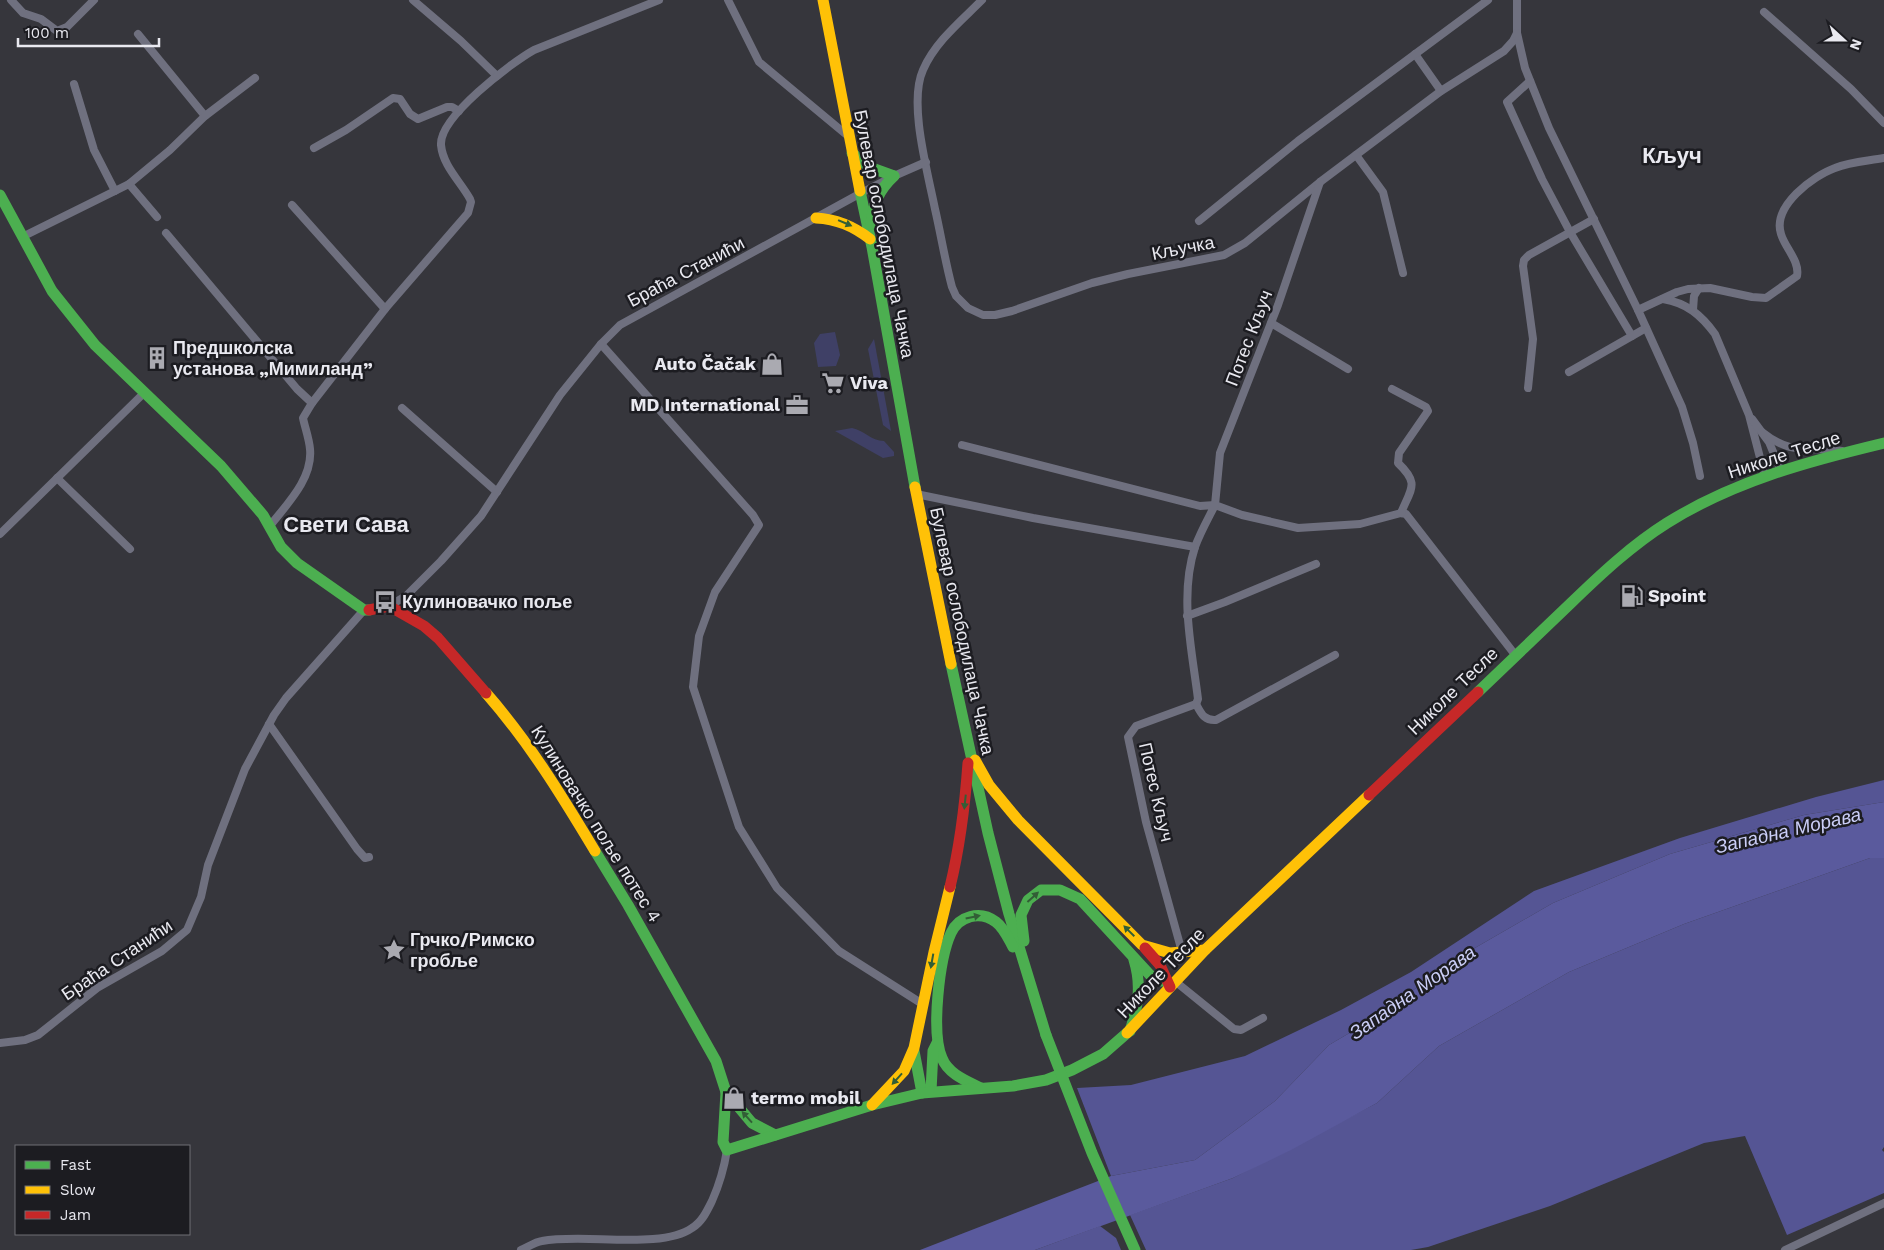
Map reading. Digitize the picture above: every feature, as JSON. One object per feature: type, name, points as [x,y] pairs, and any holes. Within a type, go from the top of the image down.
[{"type":"main road","name":"Булевар ослободилаца Чачка","points":[[823,0],[848,136],[870,239],[916,494],[944,635],[988,833],[1009,914],[1046,1035],[1089,1146],[1135,1250]]},
{"type":"main road","points":[[852,153],[870,167],[894,176]]},
{"type":"main road","points":[[870,239],[872,210],[876,196],[884,184],[894,176]]},
{"type":"main road","points":[[0,194],[52,291],[95,345],[222,466],[263,515],[281,547],[297,562],[364,610],[389,606]]},
{"type":"main road","points":[[816,218],[837,219],[852,225],[870,239]]},
{"type":"main road","name":"Николе Тесле","points":[[981,1088],[1013,1086],[1046,1080],[1072,1070],[1103,1054],[1130,1032],[1171,984],[1206,950],[1604,572],[1650,534],[1676,517],[1712,498],[1765,477],[1849,452],[1884,444]]},
{"type":"main road","name":"Кулиновачко поље потес 4","points":[[389,606],[424,626],[438,638],[513,724],[545,769],[628,905],[716,1061],[726,1092],[723,1142],[726,1150]]},
{"type":"main road","points":[[872,1105],[904,1071],[914,1048],[934,952],[956,863],[970,754]]},
{"type":"main road","points":[[970,754],[990,785],[1018,820],[1160,963],[1171,984]]},
{"type":"main road","points":[[1023,959],[1024,946],[1021,920],[1023,910],[1032,896],[1041,890],[1050,889],[1065,892],[1080,899],[1150,975],[1160,981],[1171,984]]},
{"type":"main road","points":[[981,1088],[959,1077],[949,1069],[939,1052],[937,1017],[943,962],[948,940],[958,923],[974,915],[984,916],[993,919],[1002,928],[1014,949],[1023,959]]},
{"type":"main road","points":[[1142,944],[1164,952],[1206,950]]},
{"type":"main road","points":[[1130,1032],[1137,1011],[1141,986],[1133,958]]},
{"type":"main road","points":[[926,1092],[933,1052],[938,1041]]},
{"type":"main road","points":[[914,1048],[926,1092]]},
{"type":"main road","points":[[726,1150],[872,1105],[926,1092],[981,1088]]},
{"type":"main road","name":"Кулиновачко поље потес 4","points":[[726,1092],[752,1123],[775,1135]]},
{"type":"street","points":[[11,0],[23,12],[41,19],[57,31],[67,28],[94,0]]},
{"type":"street","points":[[413,0],[461,41],[497,76]]},
{"type":"street","points":[[269,527],[298,489],[305,476],[310,450],[303,418],[312,402],[385,309],[449,236],[470,207],[470,199],[449,166],[441,145],[444,132],[459,111],[497,76],[517,60],[534,50],[659,0]]},
{"type":"street","points":[[728,0],[759,62],[848,136]]},
{"type":"street","points":[[926,162],[918,109],[922,72],[929,56],[982,0]]},
{"type":"street","name":"Кључка","points":[[1199,222],[1298,141],[1488,0]]},
{"type":"street","points":[[1517,0],[1516,33],[1530,81],[1549,128],[1638,310],[1682,407],[1693,443],[1700,476]]},
{"type":"street","points":[[1764,12],[1851,89],[1884,124]]},
{"type":"street","name":"Кључка","points":[[926,162],[952,287],[960,301],[968,308],[983,315],[994,315],[1012,311],[1092,283],[1224,255],[1245,243],[1320,182],[1441,91],[1504,51],[1513,41],[1516,33]]},
{"type":"street","points":[[138,34],[205,116]]},
{"type":"street","points":[[1415,54],[1441,91]]},
{"type":"street","points":[[22,237],[129,184],[170,150],[205,116],[256,78]]},
{"type":"street","points":[[1530,81],[1507,102],[1542,179],[1570,232],[1632,336]]},
{"type":"street","points":[[74,84],[94,150],[114,191]]},
{"type":"street","points":[[314,148],[346,130],[393,98],[400,99],[410,114],[418,119],[447,107],[452,107],[459,111]]},
{"type":"street","points":[[1356,155],[1383,192],[1388,219],[1403,273]]},
{"type":"street","points":[[1638,310],[1688,289],[1710,288],[1761,299],[1772,296],[1797,276],[1798,267],[1781,235],[1780,229],[1781,217],[1790,199],[1808,184],[1834,168],[1884,158]]},
{"type":"street","name":"Браћа Станићи","points":[[389,606],[406,596],[441,561],[481,516],[560,395],[601,344],[620,325],[861,193],[926,162]]},
{"type":"street","name":"Потес Кључ","points":[[1182,952],[1146,822],[1128,737],[1136,726],[1196,704],[1198,700],[1187,616],[1190,572],[1196,547],[1215,505],[1220,453],[1271,324],[1320,182]]},
{"type":"street","points":[[129,184],[157,217]]},
{"type":"street","points":[[292,205],[385,309]]},
{"type":"street","points":[[1528,388],[1533,339],[1523,266],[1524,260],[1529,255],[1594,219]]},
{"type":"street","points":[[166,233],[298,389],[312,402]]},
{"type":"street","points":[[1693,310],[1694,296],[1700,288]]},
{"type":"street","points":[[1663,299],[1693,310],[1707,322],[1714,334],[1749,415],[1765,477]]},
{"type":"street","points":[[1271,324],[1348,369]]},
{"type":"street","points":[[1569,372],[1646,328]]},
{"type":"street","points":[[601,344],[759,525],[715,592],[699,636],[693,687],[739,827],[777,888],[839,951],[924,1005]]},
{"type":"street","points":[[1392,388],[1426,407],[1428,411],[1399,453],[1398,464],[1411,478],[1412,484],[1401,513]]},
{"type":"street","points":[[0,534],[144,393]]},
{"type":"street","points":[[402,408],[497,492]]},
{"type":"street","points":[[1749,415],[1768,442],[1781,471]]},
{"type":"street","points":[[1762,432],[1774,442],[1791,448],[1849,452]]},
{"type":"street","points":[[962,445],[1200,506],[1215,505],[1242,515],[1298,528],[1360,524],[1401,513],[1406,514],[1516,656]]},
{"type":"street","points":[[57,478],[130,549]]},
{"type":"street","points":[[916,494],[1033,518],[1196,547]]},
{"type":"street","points":[[1187,616],[1316,564]]},
{"type":"street","name":"Браћа Станићи","points":[[0,1043],[25,1040],[38,1035],[97,988],[162,951],[187,930],[201,897],[208,864],[245,768],[269,724],[286,698],[364,610]]},
{"type":"street","points":[[1196,704],[1204,717],[1209,720],[1216,720],[1335,655]]},
{"type":"street","points":[[269,724],[358,849],[365,858],[369,857]]},
{"type":"street","points":[[1171,984],[1234,1029],[1241,1030],[1263,1018]]},
{"type":"street","points":[[521,1250],[540,1241],[578,1238],[651,1239],[673,1237],[692,1228],[705,1215],[720,1182],[724,1171],[726,1150]]},
{"type":"street","points":[[1786,1250],[1884,1203]]},
{"type":"shaded area","points":[[835,332],[840,355],[836,366],[818,367],[814,343],[820,334]]},
{"type":"shaded area","points":[[874,339],[891,431],[883,425],[868,349]]},
{"type":"shaded area","points":[[852,428],[879,441],[884,441],[894,452],[894,456],[883,458],[835,431]]},
{"type":"shaded area","points":[[1884,780],[1884,802],[1804,815],[1670,854],[1553,903],[1461,956],[1370,1021],[1329,1045],[1275,1101],[1195,1160],[1111,1176],[1077,1088],[1131,1085],[1245,1056],[1341,1010],[1411,972],[1534,891],[1680,838],[1816,797]]},
{"type":"shaded area","points":[[1870,858],[1884,858],[1884,1147],[1882,1150],[1884,1152],[1884,1193],[1787,1235],[1745,1136],[1704,1143],[1550,1206],[1428,1247],[1411,1250],[1146,1250],[1130,1215],[1233,1178],[1377,1103],[1439,1046],[1569,972],[1684,924]]},
{"type":"shaded area","points":[[1100,1226],[1116,1238],[1121,1250],[1035,1250]]},
{"type":"water","name":"Западна Морава","points":[[1884,802],[1884,858],[1870,858],[1684,924],[1569,972],[1439,1046],[1377,1103],[1291,1150],[1233,1178],[1035,1250],[920,1250],[1111,1176],[1195,1160],[1275,1101],[1329,1045],[1370,1021],[1461,956],[1553,903],[1670,854],[1804,815]]},
{"type":"traffic: fast","points":[[852,153],[869,167],[894,176]]},
{"type":"traffic: fast","points":[[871,224],[873,210],[878,198],[884,187],[894,176]]},
{"type":"traffic: fast","points":[[860,191],[872,247],[915,487]]},
{"type":"traffic: fast","points":[[0,195],[52,291],[95,345],[221,466],[263,515],[281,547],[297,563],[364,610],[369,610]]},
{"type":"traffic: fast","points":[[1478,692],[1605,571],[1629,550],[1667,523],[1692,508],[1745,484],[1800,465],[1884,443]]},
{"type":"traffic: fast","points":[[951,664],[988,833],[1009,914],[1046,1035]]},
{"type":"traffic: fast","points":[[595,851],[628,905],[716,1061],[726,1092],[752,1123],[775,1135]]},
{"type":"traffic: fast","points":[[1024,941],[1021,915],[1028,900],[1041,890],[1060,890],[1080,899],[1150,975],[1160,981],[1166,981]]},
{"type":"traffic: fast","points":[[981,1088],[953,1073],[942,1058],[937,1032],[937,1014],[943,960],[951,933],[959,922],[971,917],[983,916],[999,924],[1013,947]]},
{"type":"traffic: fast","points":[[1130,1031],[1138,996],[1138,979],[1134,960]]},
{"type":"traffic: fast","points":[[726,1092],[723,1142],[727,1150],[872,1105],[922,1093],[1013,1086],[1046,1080],[1072,1070],[1103,1054],[1127,1033]]},
{"type":"traffic: fast","points":[[1046,1035],[1092,1153],[1135,1250]]},
{"type":"traffic: fast","points":[[931,1091],[933,1051],[937,1043]]},
{"type":"traffic: fast","points":[[914,1051],[922,1093]]},
{"type":"traffic: slow","points":[[823,0],[860,191]]},
{"type":"traffic: slow","points":[[816,218],[844,224],[870,239]]},
{"type":"traffic: slow","points":[[915,487],[951,664]]},
{"type":"traffic: slow","points":[[486,693],[531,750],[595,851]]},
{"type":"traffic: slow","points":[[975,760],[989,785],[1018,820],[1142,945],[1170,953],[1205,950]]},
{"type":"traffic: slow","points":[[1127,1033],[1205,950],[1369,795]]},
{"type":"traffic: slow","points":[[872,1105],[904,1071],[914,1048],[950,887]]},
{"type":"traffic: jam","points":[[369,610],[389,606],[424,626],[438,638],[486,693]]},
{"type":"traffic: jam","points":[[1369,795],[1478,692]]},
{"type":"traffic: jam","points":[[950,887],[962,825],[968,763]]},
{"type":"traffic: jam","points":[[1145,948],[1160,965],[1170,987]]},
{"type":"place","name":"Предшколска установа „Мимиланд”","points":[[157,358]]},
{"type":"place","name":"Auto Čačak","points":[[772,364]]},
{"type":"place","name":"Viva","points":[[833,383]]},
{"type":"place","name":"MD International","points":[[797,405]]},
{"type":"place","name":"Spoint","points":[[1632,596]]},
{"type":"place","name":"Кулиновачко поље","points":[[385,602]]},
{"type":"place","name":"Грчко/Римско гробље","points":[[394,950]]},
{"type":"place","name":"termo mobil","points":[[734,1098]]},
{"type":"district","name":"Кључ","points":[[1672,155]]},
{"type":"district","name":"Свети Сава","points":[[346,524]]}]
